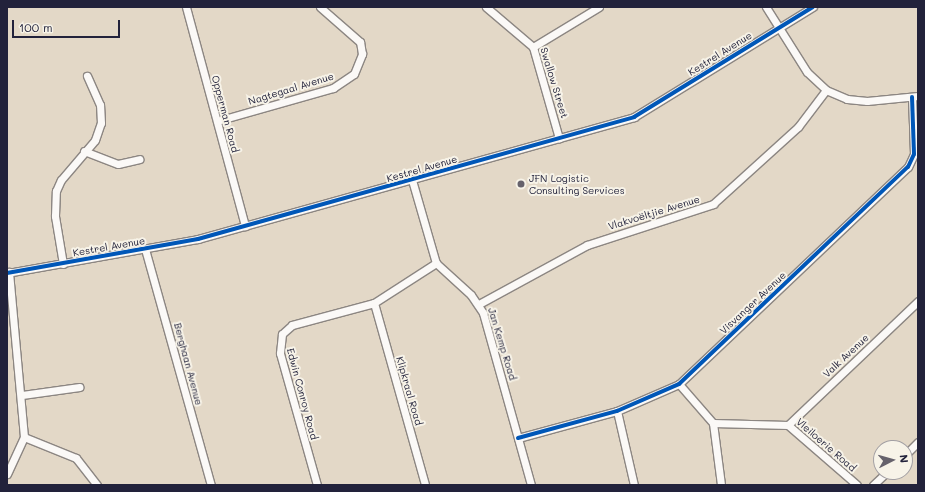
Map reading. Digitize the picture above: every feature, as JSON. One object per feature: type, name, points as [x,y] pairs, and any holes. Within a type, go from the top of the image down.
[{"type":"street","name":"Opperman Road","points":[[186,7],[245,226]]},
{"type":"street","name":"Nagtegaal Avenue","points":[[217,121],[333,88],[354,74],[362,54],[360,42],[320,7]]},
{"type":"street","name":"Swallow Street","points":[[486,7],[533,47],[560,138]]},
{"type":"street","points":[[533,47],[599,7]]},
{"type":"street","points":[[766,7],[807,72],[826,90],[847,99],[867,101],[915,96]]},
{"type":"street","name":"Kestrel Avenue","points":[[8,272],[63,264],[145,249],[245,226],[560,138],[647,111],[813,7]]},
{"type":"street","points":[[63,264],[55,216],[56,191],[98,134],[101,118],[97,97],[87,76]]},
{"type":"street","name":"Vlakvoëltjie Avenue","points":[[479,304],[587,245],[713,204],[798,127],[826,90]]},
{"type":"street","name":"Visvanger Avenue","points":[[518,438],[617,411],[679,384],[908,167],[914,154],[915,96]]},
{"type":"street","points":[[84,151],[118,164],[139,159]]},
{"type":"street","points":[[412,180],[436,263]]},
{"type":"street","name":"Berghaan Avenue","points":[[145,249],[211,485]]},
{"type":"street","name":"Jan Kemp Road","points":[[436,263],[479,304],[531,485]]},
{"type":"street","name":"Edwin Conroy Road","points":[[317,485],[280,353],[280,338],[292,325],[374,303],[436,263]]},
{"type":"street","points":[[7,474],[24,437],[22,395],[8,272]]},
{"type":"street","name":"Valk Avenue","points":[[788,425],[918,301]]},
{"type":"street","name":"Klipkraal Road","points":[[374,303],[425,485]]},
{"type":"street","points":[[679,384],[713,423],[721,485]]},
{"type":"street","points":[[22,395],[79,387]]},
{"type":"street","points":[[617,411],[634,485]]},
{"type":"street","name":"Vleiloerie Road","points":[[713,423],[788,425],[857,485]]},
{"type":"street","points":[[24,437],[76,458],[97,485]]},
{"type":"cycle path","points":[[7,273],[198,239],[634,117],[813,7]]},
{"type":"cycle path","points":[[518,438],[617,411],[679,384],[908,167],[914,154],[912,97]]},
{"type":"place","name":"JFN Logistic Consulting Services","points":[[521,184]]}]
